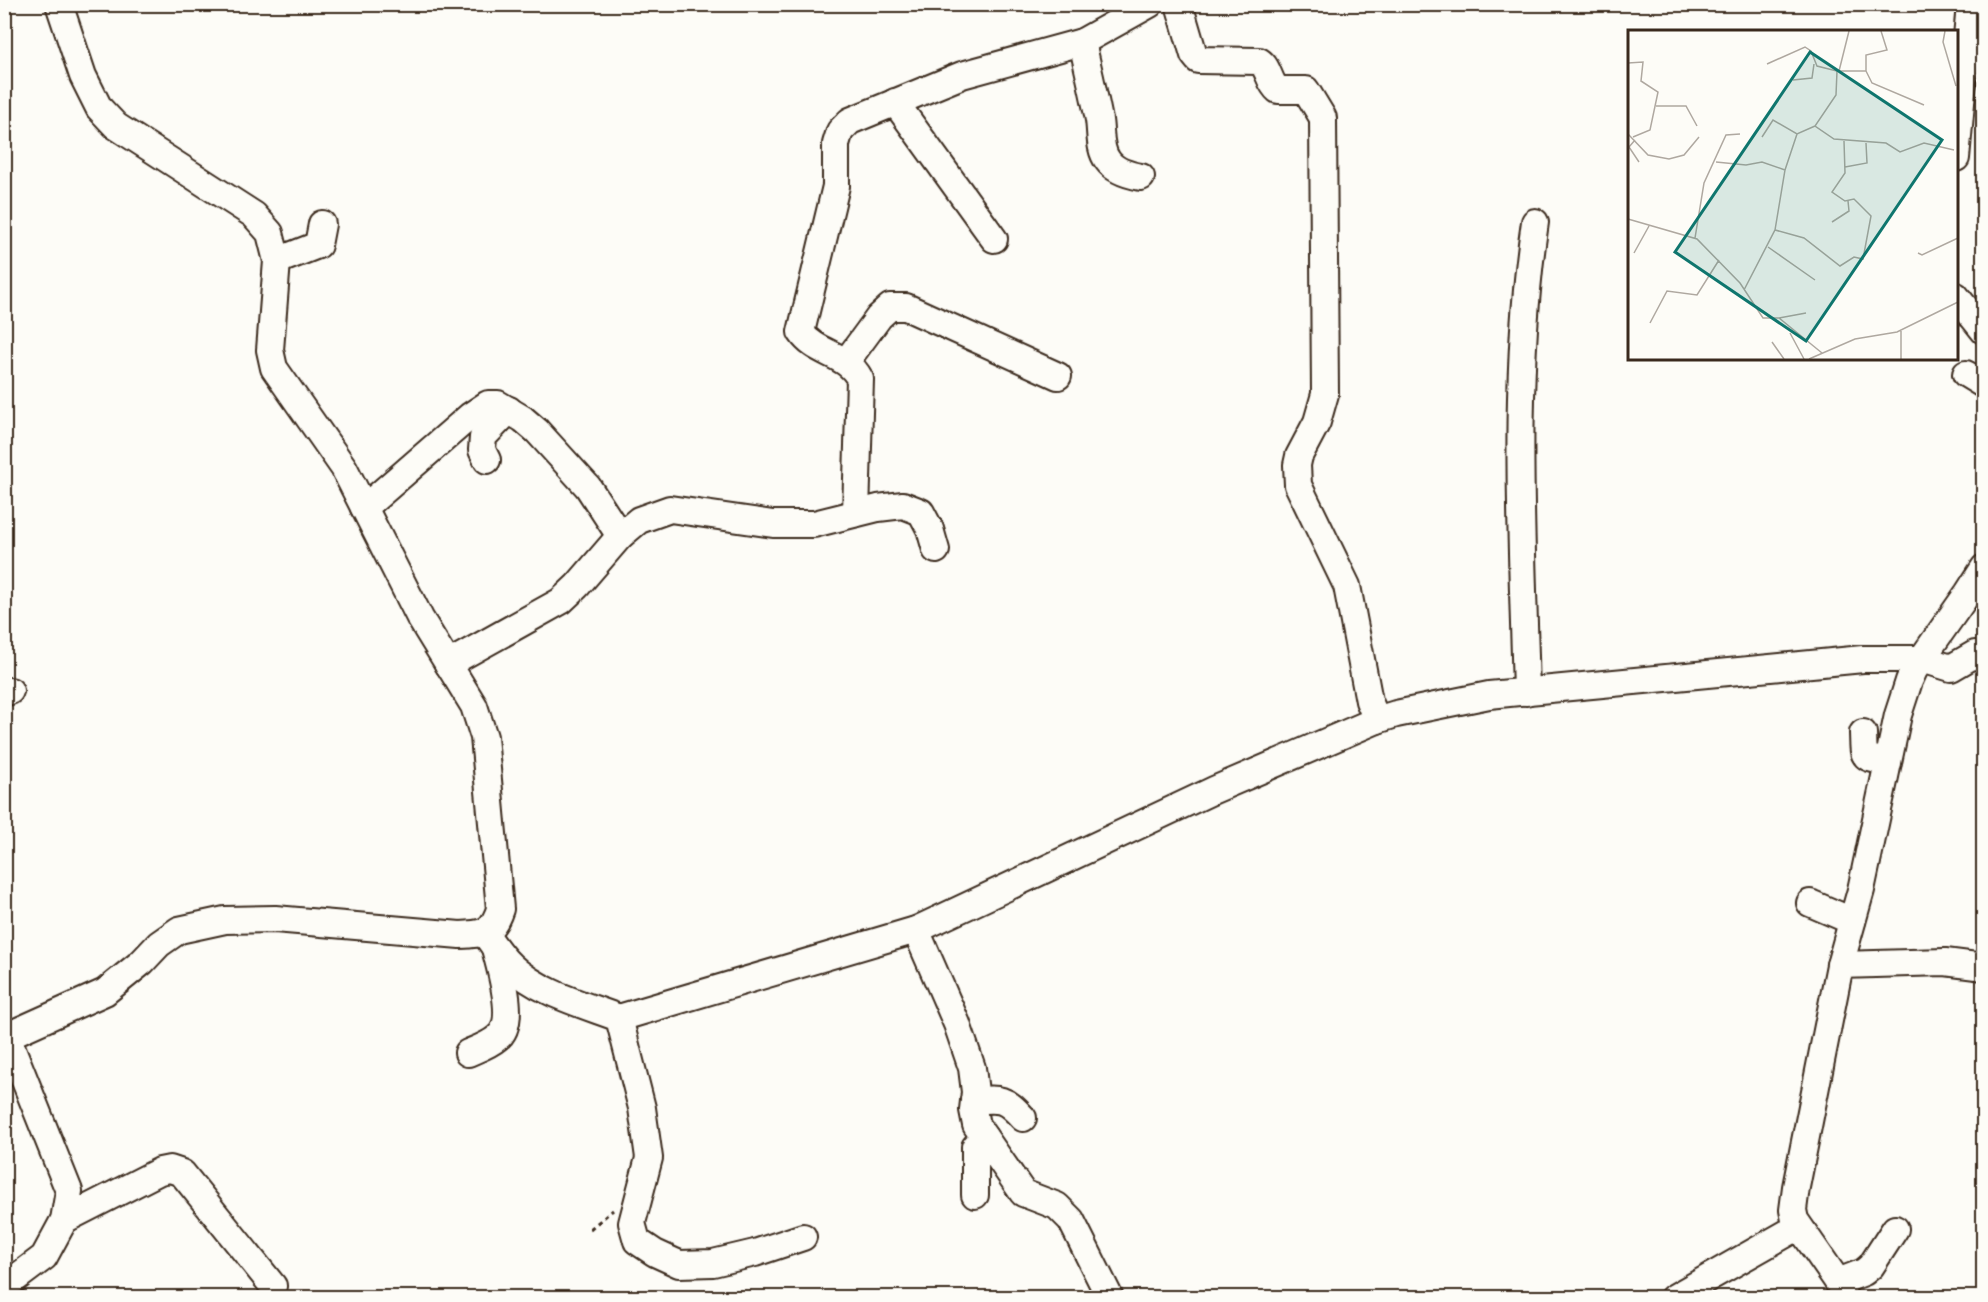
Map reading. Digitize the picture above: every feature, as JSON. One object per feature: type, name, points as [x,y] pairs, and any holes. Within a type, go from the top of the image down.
[{"type":"street","points":[[59,4],[83,76],[99,108],[116,126],[255,215],[270,233],[277,261],[270,350],[274,368],[344,468],[420,618],[474,706],[484,737],[500,909],[490,940],[507,1003],[506,1027],[499,1038],[468,1053]]},
{"type":"street","points":[[856,513],[860,379],[854,368],[806,340],[801,332],[836,186],[836,144],[840,131],[850,121],[962,75],[1082,42],[1150,4]]},
{"type":"street","points":[[1179,4],[1194,55],[1198,60],[1259,61],[1268,70],[1272,84],[1278,90],[1306,90],[1323,118],[1325,394],[1317,422],[1299,456],[1298,484],[1347,586],[1369,701],[1377,720]]},
{"type":"street","points":[[1958,109],[1970,4]]},
{"type":"street","points":[[1082,42],[1102,148],[1108,161],[1115,167],[1128,174],[1141,177]]},
{"type":"street","points":[[895,102],[994,239]]},
{"type":"street","points":[[1526,692],[1521,364],[1529,263],[1535,222]]},
{"type":"street","points":[[277,261],[318,245],[322,224]]},
{"type":"street","points":[[1958,299],[1983,331]]},
{"type":"street","points":[[846,362],[879,317],[891,307],[906,307],[1058,376]]},
{"type":"street","points":[[364,508],[470,416],[488,404],[498,404],[537,431],[588,487],[620,536]]},
{"type":"street","points":[[488,460],[483,450],[483,437],[509,410]]},
{"type":"street","points":[[448,664],[561,601],[578,586],[620,536],[639,520],[670,509],[773,524],[813,524],[903,504],[921,512],[930,529],[936,550]]},
{"type":"street","points":[[1894,1229],[1871,1266],[1841,1290],[1798,1227],[1793,1210],[1796,1187],[1840,965],[1861,890],[1898,715],[1908,681],[1983,568]]},
{"type":"street","points":[[4,1287],[44,1257],[64,1220],[69,1191],[5,1032],[105,992],[142,962],[159,944],[179,930],[225,920],[275,919],[460,935],[490,940],[510,965],[533,983],[567,999],[619,1018],[916,930],[1214,790],[1396,714],[1489,695],[1863,659],[1922,659],[1951,668],[1975,654]]},
{"type":"street","points":[[1863,733],[1864,754],[1868,758],[1888,762]]},
{"type":"street","points":[[1810,903],[1852,921]]},
{"type":"street","points":[[916,930],[957,1024],[972,1068],[975,1092],[973,1110],[976,1125],[1023,1193],[1057,1206],[1071,1220],[1110,1298]]},
{"type":"street","points":[[1840,965],[1945,962],[1983,967]]},
{"type":"street","points":[[619,1018],[642,1108],[649,1158],[632,1223],[637,1241],[655,1253],[679,1264],[713,1263],[755,1253],[803,1237]]},
{"type":"street","points":[[974,1101],[995,1098],[1004,1101],[1011,1104],[1023,1118]]},
{"type":"street","points":[[975,1195],[975,1147],[984,1137]]},
{"type":"street","points":[[64,1220],[160,1171],[171,1168],[182,1173],[273,1286]]},
{"type":"street","points":[[1673,1298],[1798,1227]]}]
